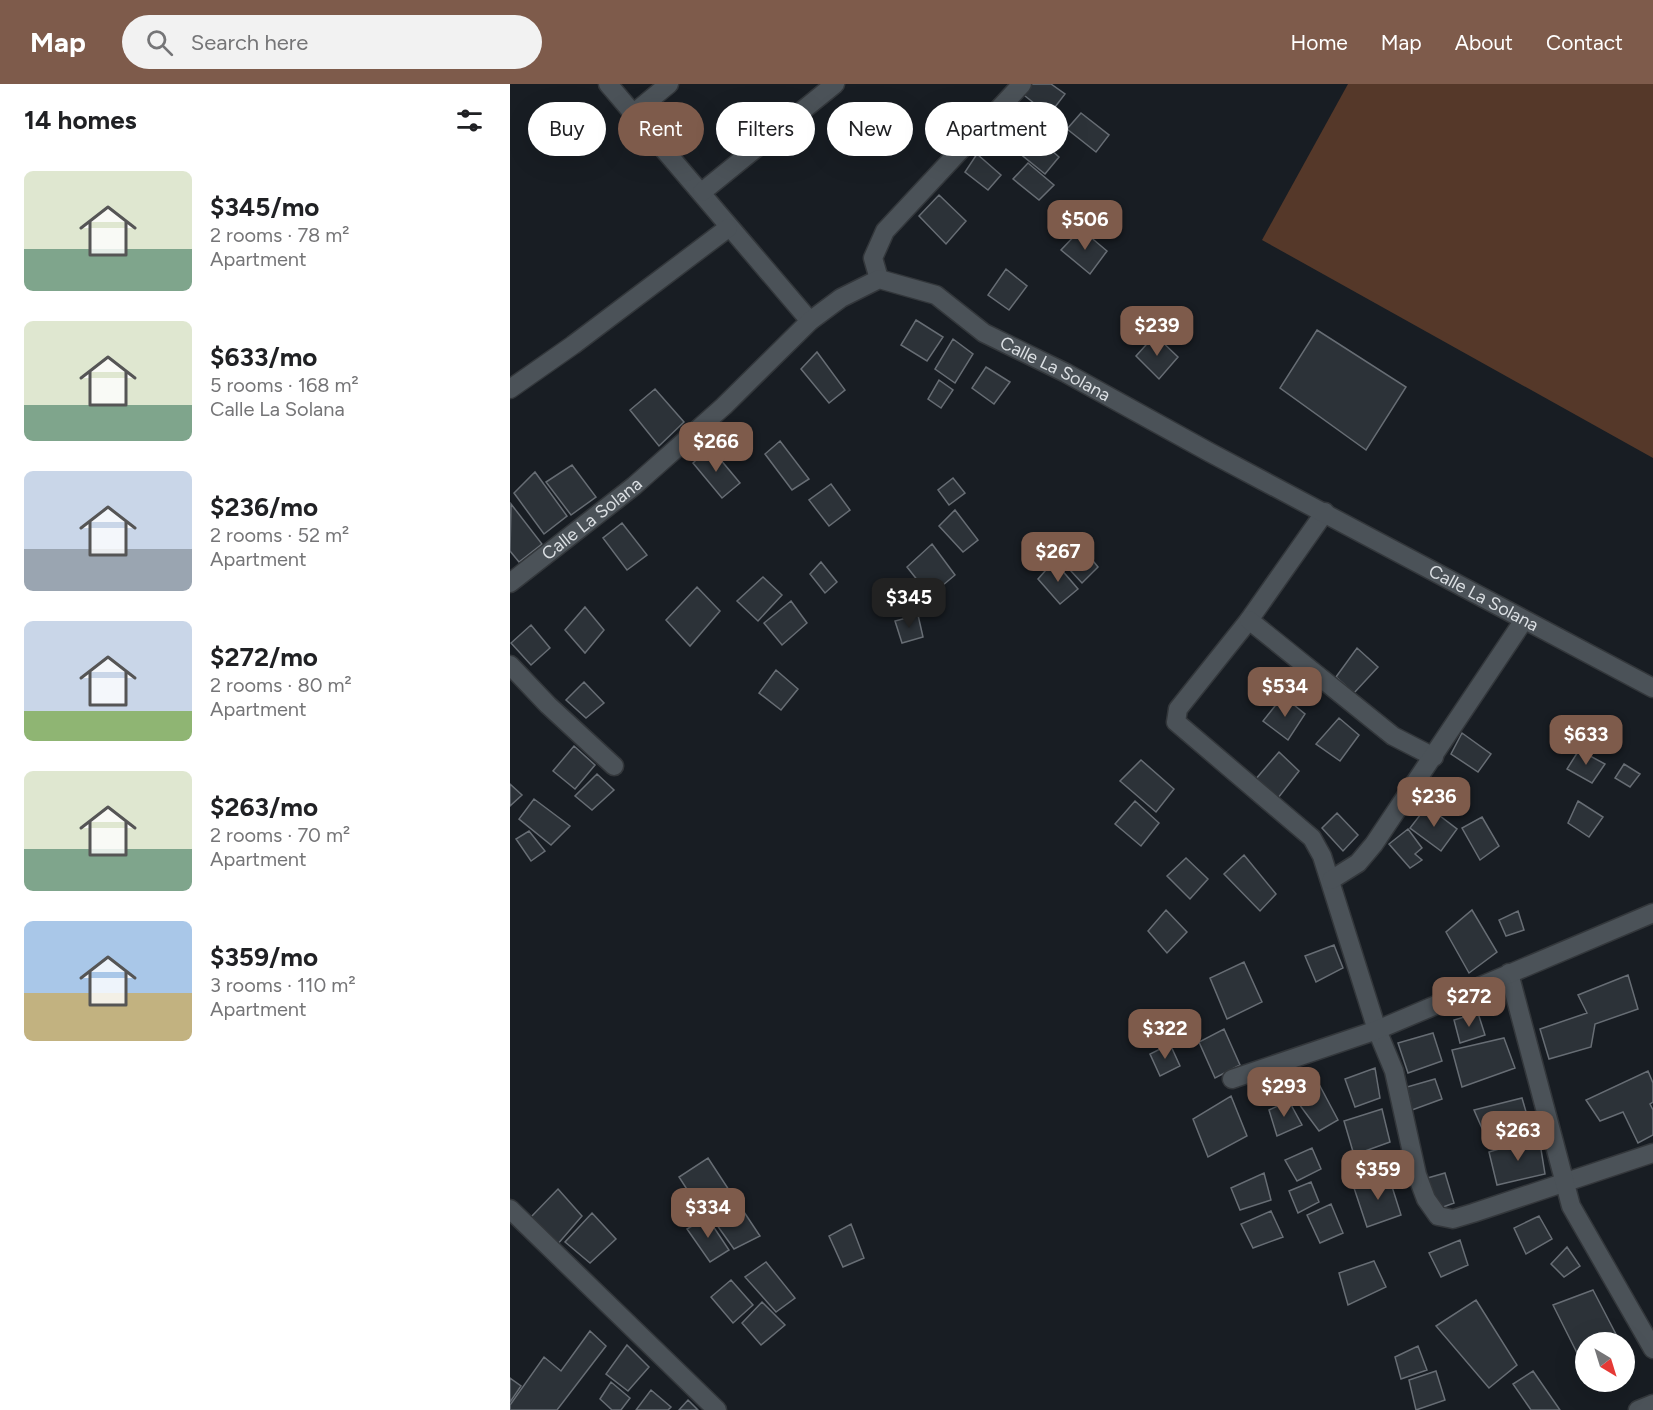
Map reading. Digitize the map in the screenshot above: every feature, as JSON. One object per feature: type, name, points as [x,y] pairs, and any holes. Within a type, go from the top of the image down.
[{"type":"street","points":[[608,84],[624,102]]},
{"type":"street","points":[[647,102],[669,84]]},
{"type":"street","points":[[702,192],[835,84]]},
{"type":"street","points":[[879,279],[873,258],[885,231],[1022,84]]},
{"type":"street","points":[[671,156],[702,192],[728,228],[810,321]]},
{"type":"street","points":[[510,389],[573,345],[728,228]]},
{"type":"street","name":"Calle La Solana","points":[[510,583],[634,486],[724,406],[810,321],[841,298],[879,279],[936,295],[984,333],[1066,373],[1209,452],[1653,688]]},
{"type":"street","points":[[1325,512],[1249,620],[1178,709],[1176,722],[1312,838],[1331,880],[1377,1030],[1394,1071],[1418,1175],[1426,1199],[1438,1216],[1453,1219],[1653,1153]]},
{"type":"street","points":[[1249,620],[1393,736],[1434,757]]},
{"type":"street","points":[[1331,880],[1358,863],[1374,844],[1524,620]]},
{"type":"street","points":[[510,665],[548,705],[614,766]]},
{"type":"street","points":[[1232,1079],[1377,1030],[1653,913]]},
{"type":"street","points":[[1509,973],[1567,1183],[1571,1206],[1653,1349]]},
{"type":"street","points":[[510,1209],[717,1410]]},
{"type":"street","points":[[1638,1410],[1653,1404]]},
{"type":"shaded area","points":[[1348,84],[1653,84],[1653,458],[1262,240]]},
{"type":"building","points":[[1028,84],[1051,84],[1065,94],[1059,102],[1033,102],[1020,92]]},
{"type":"building","points":[[1081,113],[1109,135],[1096,152],[1068,128]]},
{"type":"building","points":[[976,156],[979,156],[1001,175],[988,190],[965,172]]},
{"type":"building","points":[[1023,156],[1058,156],[1045,174]]},
{"type":"building","points":[[1028,163],[1054,185],[1039,200],[1013,179]]},
{"type":"building","points":[[939,195],[966,221],[946,244],[919,216]]},
{"type":"building","points":[[1081,229],[1107,251],[1090,274],[1061,250]]},
{"type":"building","points":[[1006,269],[1027,286],[1009,310],[988,295]]},
{"type":"building","points":[[916,320],[943,337],[927,361],[901,345]]},
{"type":"building","points":[[1317,330],[1406,387],[1366,450],[1280,388]]},
{"type":"building","points":[[1155,335],[1178,357],[1159,379],[1136,356]]},
{"type":"building","points":[[953,339],[973,354],[955,383],[935,369]]},
{"type":"building","points":[[817,352],[845,390],[829,403],[801,369]]},
{"type":"building","points":[[986,367],[1010,382],[994,404],[972,388]]},
{"type":"building","points":[[939,380],[953,390],[941,408],[928,399]]},
{"type":"building","points":[[655,389],[684,422],[659,446],[630,410]]},
{"type":"building","points":[[780,441],[809,479],[792,490],[765,454]]},
{"type":"building","points":[[710,447],[740,483],[722,498],[693,463]]},
{"type":"building","points":[[572,465],[596,497],[571,515],[546,482]]},
{"type":"building","points":[[535,472],[567,516],[544,534],[514,493]]},
{"type":"building","points":[[953,478],[965,493],[949,505],[938,490]]},
{"type":"building","points":[[831,484],[850,510],[829,526],[809,500]]},
{"type":"building","points":[[511,504],[542,544],[519,562],[510,551]]},
{"type":"building","points":[[955,510],[978,540],[963,552],[939,526]]},
{"type":"building","points":[[622,523],[647,555],[627,570],[603,538]]},
{"type":"building","points":[[1076,540],[1098,567],[1082,583],[1058,557]]},
{"type":"building","points":[[932,544],[955,575],[930,596],[907,567]]},
{"type":"building","points":[[1054,561],[1078,589],[1060,604],[1038,579]]},
{"type":"building","points":[[821,562],[837,582],[825,593],[810,574]]},
{"type":"building","points":[[763,577],[782,595],[758,621],[737,601]]},
{"type":"building","points":[[697,587],[720,611],[690,646],[666,620]]},
{"type":"building","points":[[791,601],[807,623],[782,645],[764,623]]},
{"type":"building","points":[[585,607],[604,630],[585,653],[565,630]]},
{"type":"building","points":[[918,615],[923,637],[902,643],[895,621]]},
{"type":"building","points":[[531,625],[550,648],[531,665],[511,643]]},
{"type":"building","points":[[1357,648],[1378,667],[1354,693],[1336,677]]},
{"type":"building","points":[[776,670],[798,689],[781,710],[759,693]]},
{"type":"building","points":[[584,682],[604,703],[586,718],[566,700]]},
{"type":"building","points":[[1283,696],[1305,714],[1288,740],[1263,721]]},
{"type":"building","points":[[1339,718],[1359,735],[1340,761],[1316,744]]},
{"type":"building","points":[[1462,733],[1491,754],[1478,772],[1451,754]]},
{"type":"building","points":[[574,746],[595,765],[575,789],[553,771]]},
{"type":"building","points":[[1579,750],[1605,764],[1592,783],[1567,769]]},
{"type":"building","points":[[1279,752],[1299,771],[1278,798],[1255,780]]},
{"type":"building","points":[[1141,760],[1174,789],[1156,812],[1120,781]]},
{"type":"building","points":[[1624,764],[1640,774],[1630,787],[1615,778]]},
{"type":"building","points":[[597,774],[614,790],[592,810],[575,796]]},
{"type":"building","points":[[510,784],[522,795],[510,806]]},
{"type":"building","points":[[534,799],[570,826],[551,845],[519,819]]},
{"type":"building","points":[[1135,801],[1159,823],[1141,846],[1115,824]]},
{"type":"building","points":[[1578,801],[1603,817],[1589,837],[1568,823]]},
{"type":"building","points":[[1427,806],[1457,829],[1441,851],[1410,828]]},
{"type":"building","points":[[1337,813],[1358,835],[1343,851],[1322,828]]},
{"type":"building","points":[[1482,817],[1499,846],[1480,860],[1462,828]]},
{"type":"building","points":[[1408,829],[1422,848],[1415,854],[1422,860],[1410,868],[1389,844]]},
{"type":"building","points":[[529,831],[545,851],[531,861],[516,839]]},
{"type":"building","points":[[1244,855],[1276,894],[1260,911],[1224,874]]},
{"type":"building","points":[[1186,858],[1208,879],[1190,899],[1167,876]]},
{"type":"building","points":[[1166,910],[1187,932],[1167,953],[1148,931]]},
{"type":"building","points":[[1472,910],[1497,952],[1469,973],[1446,932]]},
{"type":"building","points":[[1518,911],[1524,930],[1506,936],[1499,920]]},
{"type":"building","points":[[1334,945],[1343,968],[1316,982],[1305,956]]},
{"type":"building","points":[[1244,962],[1262,1002],[1227,1019],[1210,978]]},
{"type":"building","points":[[1628,975],[1638,1009],[1595,1024],[1591,1047],[1549,1059],[1540,1029],[1587,1013],[1578,995]]},
{"type":"building","points":[[1478,1013],[1485,1035],[1460,1043],[1454,1020]]},
{"type":"building","points":[[1224,1029],[1240,1065],[1215,1078],[1199,1042]]},
{"type":"building","points":[[1433,1033],[1442,1061],[1408,1073],[1398,1043]]},
{"type":"building","points":[[1504,1038],[1515,1068],[1462,1087],[1452,1050]]},
{"type":"building","points":[[1170,1044],[1180,1066],[1160,1076],[1150,1054]]},
{"type":"building","points":[[1375,1068],[1380,1098],[1355,1107],[1345,1079]]},
{"type":"building","points":[[1648,1071],[1653,1083],[1653,1102],[1650,1104],[1653,1110],[1653,1135],[1638,1143],[1623,1112],[1600,1121],[1586,1100]]},
{"type":"building","points":[[1435,1079],[1442,1099],[1412,1110],[1407,1087]]},
{"type":"building","points":[[1320,1086],[1338,1120],[1319,1131],[1296,1100]]},
{"type":"building","points":[[1231,1096],[1247,1136],[1208,1157],[1193,1119]]},
{"type":"building","points":[[1522,1098],[1529,1122],[1485,1135],[1474,1110]]},
{"type":"building","points":[[1289,1101],[1302,1125],[1277,1136],[1269,1110]]},
{"type":"building","points":[[1382,1109],[1390,1142],[1354,1155],[1344,1121]]},
{"type":"building","points":[[1539,1137],[1545,1174],[1497,1185],[1489,1152]]},
{"type":"building","points":[[1312,1148],[1321,1169],[1297,1181],[1285,1160]]},
{"type":"building","points":[[708,1158],[729,1190],[699,1208],[679,1177]]},
{"type":"building","points":[[1264,1173],[1271,1200],[1240,1210],[1231,1188]]},
{"type":"building","points":[[1445,1173],[1454,1203],[1435,1210],[1424,1179]]},
{"type":"building","points":[[1388,1174],[1401,1215],[1367,1227],[1354,1188]]},
{"type":"building","points":[[1311,1182],[1319,1202],[1298,1213],[1289,1191]]},
{"type":"building","points":[[558,1189],[582,1216],[557,1245],[530,1218]]},
{"type":"building","points":[[1331,1204],[1343,1233],[1320,1243],[1307,1215]]},
{"type":"building","points":[[740,1206],[760,1236],[734,1249],[714,1221]]},
{"type":"building","points":[[1271,1211],[1283,1237],[1253,1248],[1241,1224]]},
{"type":"building","points":[[592,1213],[616,1239],[590,1263],[565,1242]]},
{"type":"building","points":[[1539,1216],[1552,1239],[1526,1254],[1514,1228]]},
{"type":"building","points":[[707,1217],[729,1250],[710,1262],[687,1229]]},
{"type":"building","points":[[851,1224],[864,1258],[843,1267],[829,1236]]},
{"type":"building","points":[[1460,1240],[1468,1265],[1441,1277],[1429,1253]]},
{"type":"building","points":[[1567,1247],[1580,1266],[1564,1277],[1551,1264]]},
{"type":"building","points":[[1374,1261],[1386,1287],[1348,1305],[1339,1273]]},
{"type":"building","points":[[766,1262],[795,1298],[776,1312],[745,1277]]},
{"type":"building","points":[[731,1280],[753,1305],[733,1323],[711,1297]]},
{"type":"building","points":[[1593,1290],[1615,1332],[1575,1332],[1575,1349],[1553,1305]]},
{"type":"building","points":[[1476,1300],[1517,1365],[1489,1388],[1436,1326]]},
{"type":"building","points":[[762,1302],[785,1325],[761,1345],[742,1323]]},
{"type":"building","points":[[590,1331],[606,1346],[557,1410],[510,1410],[510,1405],[544,1357],[561,1371]]},
{"type":"building","points":[[627,1345],[649,1367],[628,1391],[606,1374]]},
{"type":"building","points":[[1418,1346],[1427,1370],[1401,1379],[1395,1357]]},
{"type":"building","points":[[1436,1371],[1445,1400],[1416,1410],[1409,1380]]},
{"type":"building","points":[[1533,1371],[1560,1410],[1531,1410],[1513,1384]]},
{"type":"building","points":[[510,1378],[521,1386],[510,1402]]},
{"type":"building","points":[[611,1382],[630,1398],[621,1410],[612,1410],[600,1399]]},
{"type":"building","points":[[651,1390],[671,1407],[668,1410],[636,1410]]},
{"type":"building","points":[[688,1400],[698,1410],[679,1410]]}]
